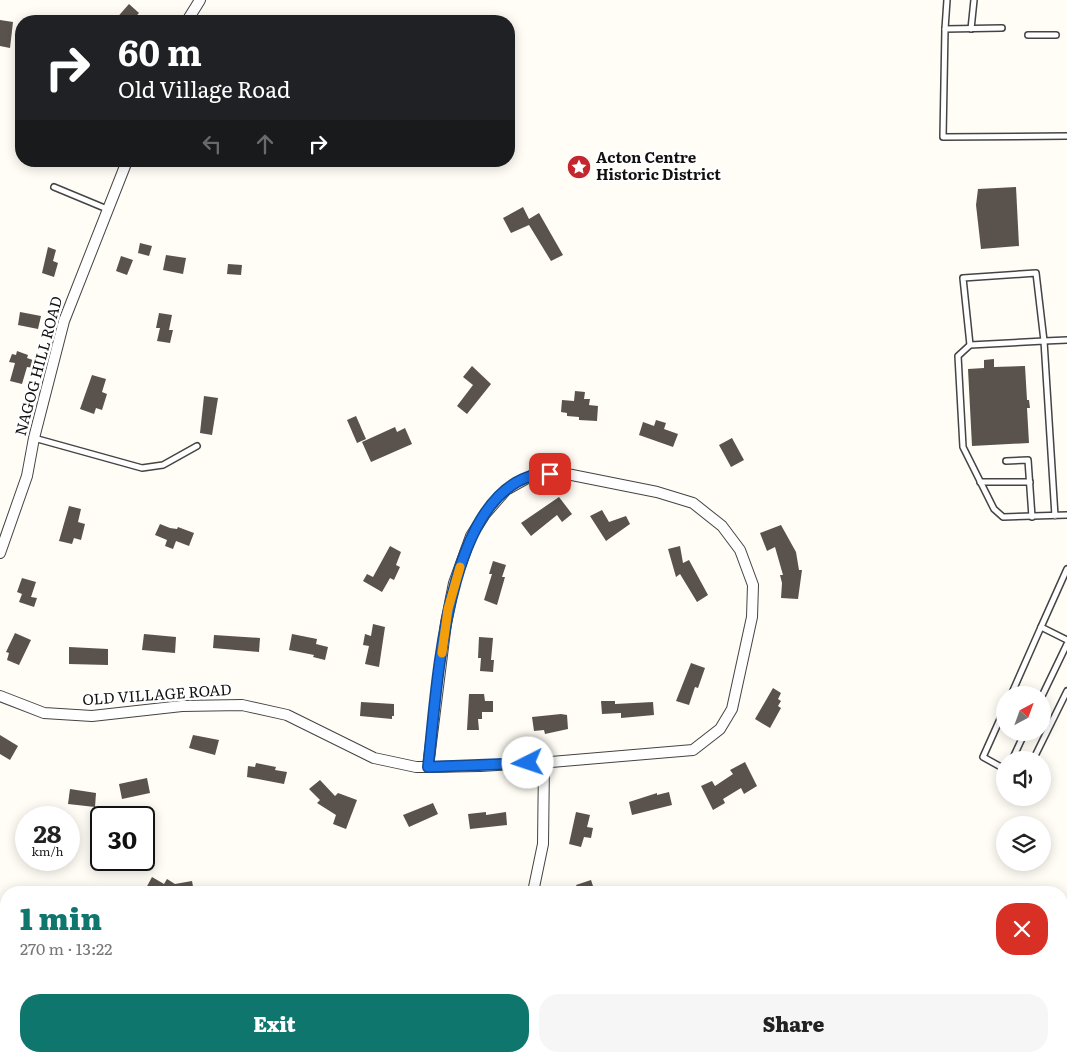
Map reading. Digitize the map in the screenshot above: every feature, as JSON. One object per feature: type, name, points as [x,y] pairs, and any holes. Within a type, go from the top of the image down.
[{"type":"street","points":[[191,15],[200,0]]},
{"type":"street","name":"NAGOG HILL ROAD","points":[[0,553],[26,476],[64,321],[125,167]]},
{"type":"street","name":"OLD VILLAGE ROAD","points":[[0,696],[44,713],[92,716],[182,706],[242,705],[287,715],[374,758],[416,767],[428,767],[544,762],[693,750],[720,729],[732,709],[752,617],[753,586],[740,550],[722,526],[693,503],[657,492],[562,473],[531,476],[506,490],[485,514],[472,536],[454,583],[446,623],[428,767]]},
{"type":"street","points":[[534,886],[542,844],[544,762]]},
{"type":"lane","points":[[947,0],[944,137],[1067,136]]},
{"type":"lane","points":[[971,29],[974,0]]},
{"type":"lane","points":[[945,29],[1002,28]]},
{"type":"lane","points":[[1028,36],[1056,35]]},
{"type":"lane","points":[[54,187],[107,210]]},
{"type":"lane","points":[[970,345],[964,278],[1036,273],[1044,341],[1054,516]]},
{"type":"lane","points":[[1067,340],[970,345],[958,356],[963,447],[994,509],[1003,517],[1067,516]]},
{"type":"lane","points":[[34,438],[142,468],[163,465],[197,446]]},
{"type":"lane","points":[[1006,461],[1028,460],[1032,517]]},
{"type":"lane","points":[[980,482],[1030,482]]},
{"type":"lane","points":[[1015,686],[1067,569]]},
{"type":"lane","points":[[1041,627],[1067,640]]},
{"type":"lane","points":[[1047,686],[1067,644]]},
{"type":"lane","points":[[1037,751],[1067,690]]},
{"type":"lane","points":[[996,728],[983,757],[996,764]]},
{"type":"building","points":[[129,4],[139,13],[137,15],[119,15]]},
{"type":"building","points":[[0,20],[13,22],[10,48],[0,46]]},
{"type":"building","points":[[1016,187],[1019,246],[981,249],[976,205],[978,189]]},
{"type":"building","points":[[523,207],[529,219],[539,213],[563,255],[551,261],[529,225],[511,233],[503,218]]},
{"type":"building","points":[[140,243],[152,246],[149,256],[138,253]]},
{"type":"building","points":[[48,247],[56,250],[53,261],[58,263],[54,277],[42,273]]},
{"type":"building","points":[[166,255],[186,258],[183,274],[163,270]]},
{"type":"building","points":[[121,256],[133,260],[127,275],[116,271]]},
{"type":"building","points":[[228,264],[242,265],[241,275],[227,274]]},
{"type":"building","points":[[20,312],[41,316],[38,329],[18,325]]},
{"type":"building","points":[[159,313],[172,315],[169,330],[173,330],[170,343],[157,341],[160,328],[156,328]]},
{"type":"building","points":[[17,351],[28,355],[27,358],[36,361],[34,368],[27,367],[22,384],[10,381],[15,363],[9,362],[12,354],[16,355]]},
{"type":"building","points":[[994,359],[994,367],[1025,366],[1027,400],[1029,400],[1030,408],[1027,408],[1029,443],[972,446],[968,369],[984,368],[984,360]]},
{"type":"building","points":[[472,366],[491,384],[467,414],[457,406],[473,385],[463,377]]},
{"type":"building","points":[[92,375],[106,379],[102,392],[107,394],[102,410],[96,408],[94,414],[80,409]]},
{"type":"building","points":[[575,391],[585,392],[584,399],[590,399],[589,405],[598,406],[597,421],[579,420],[579,417],[567,416],[567,413],[561,412],[562,400],[574,401]]},
{"type":"building","points":[[204,396],[218,398],[212,435],[200,433]]},
{"type":"building","points":[[356,416],[366,439],[357,443],[347,420]]},
{"type":"building","points":[[656,420],[666,423],[664,429],[678,434],[673,447],[639,435],[643,422],[654,426]]},
{"type":"building","points":[[395,427],[397,432],[405,428],[412,444],[371,462],[362,442]]},
{"type":"building","points":[[732,438],[744,460],[731,467],[719,445]]},
{"type":"building","points":[[559,497],[572,514],[562,522],[557,515],[531,536],[521,523]]},
{"type":"building","points":[[69,506],[81,509],[78,522],[85,524],[81,540],[74,538],[72,544],[59,541]]},
{"type":"building","points":[[602,510],[609,522],[626,516],[630,524],[606,541],[590,516]]},
{"type":"building","points":[[160,524],[170,528],[177,529],[178,527],[194,533],[189,546],[176,541],[173,549],[165,546],[167,540],[155,535]]},
{"type":"building","points":[[781,525],[796,552],[799,570],[802,570],[798,599],[781,598],[782,583],[780,575],[783,575],[775,547],[767,551],[760,533]]},
{"type":"building","points":[[390,546],[401,552],[396,565],[400,567],[394,580],[390,578],[382,592],[363,581],[367,574],[373,577]]},
{"type":"building","points":[[680,546],[683,563],[689,560],[708,595],[697,602],[680,574],[676,577],[668,549]]},
{"type":"building","points":[[493,561],[506,565],[502,577],[505,577],[497,605],[484,600],[492,574],[489,574]]},
{"type":"building","points":[[22,578],[36,582],[31,597],[37,598],[34,607],[19,602],[22,594],[17,592]]},
{"type":"building","points":[[373,624],[385,627],[379,667],[365,664],[369,646],[363,645],[365,634],[371,636]]},
{"type":"building","points":[[15,633],[31,640],[19,665],[7,660],[9,653],[6,652]]},
{"type":"building","points":[[144,634],[176,637],[175,653],[142,650]]},
{"type":"building","points":[[292,634],[317,639],[316,644],[328,647],[325,660],[313,657],[314,655],[289,650]]},
{"type":"building","points":[[214,635],[260,638],[259,652],[213,648]]},
{"type":"building","points":[[479,637],[493,638],[491,660],[494,660],[493,672],[480,671],[481,658],[478,658]]},
{"type":"building","points":[[69,647],[108,649],[108,665],[69,664]]},
{"type":"building","points":[[691,663],[705,668],[698,688],[695,687],[689,705],[676,701]]},
{"type":"building","points":[[773,688],[781,693],[778,699],[781,701],[778,706],[781,708],[770,728],[755,719]]},
{"type":"building","points":[[469,694],[484,694],[485,701],[493,701],[493,712],[482,712],[482,719],[478,719],[479,730],[467,730]]},
{"type":"building","points":[[601,701],[615,701],[615,704],[653,702],[654,715],[621,718],[621,713],[602,714]]},
{"type":"building","points":[[361,702],[394,704],[394,716],[392,716],[392,719],[360,716]]},
{"type":"building","points":[[567,715],[568,729],[545,734],[544,730],[534,731],[532,717]]},
{"type":"building","points":[[0,735],[18,746],[10,760],[0,754]]},
{"type":"building","points":[[193,735],[219,740],[215,755],[189,748]]},
{"type":"building","points":[[745,762],[757,786],[744,794],[741,788],[723,799],[725,803],[713,810],[701,786],[712,781],[715,786],[733,774],[730,770]]},
{"type":"building","points":[[256,763],[276,767],[275,770],[287,772],[284,784],[247,777],[248,766],[255,767]]},
{"type":"building","points":[[147,778],[150,793],[122,799],[119,784]]},
{"type":"building","points":[[320,780],[335,796],[338,793],[357,800],[346,829],[333,824],[336,815],[317,803],[320,800],[309,789]]},
{"type":"building","points":[[70,789],[96,793],[95,806],[68,804]]},
{"type":"building","points":[[669,792],[672,805],[632,815],[629,802],[657,793],[657,795]]},
{"type":"building","points":[[433,803],[438,814],[409,827],[403,815]]},
{"type":"building","points":[[486,812],[486,815],[506,812],[507,825],[470,829],[468,814]]},
{"type":"building","points":[[576,812],[590,815],[587,827],[593,828],[591,838],[584,837],[581,847],[569,844]]},
{"type":"building","points":[[152,877],[164,884],[167,879],[175,884],[192,881],[193,886],[147,886]]},
{"type":"building","points":[[591,880],[593,886],[576,886]]},
{"type":"slow traffic","points":[[442,653],[448,609],[460,567]]},
{"type":"place","name":"Acton Centre Historic District","points":[[579,167]]},
{"type":"route","points":[[528,763],[428,767],[446,623],[454,583],[472,536],[485,514],[506,490],[531,476],[550,474]]}]
